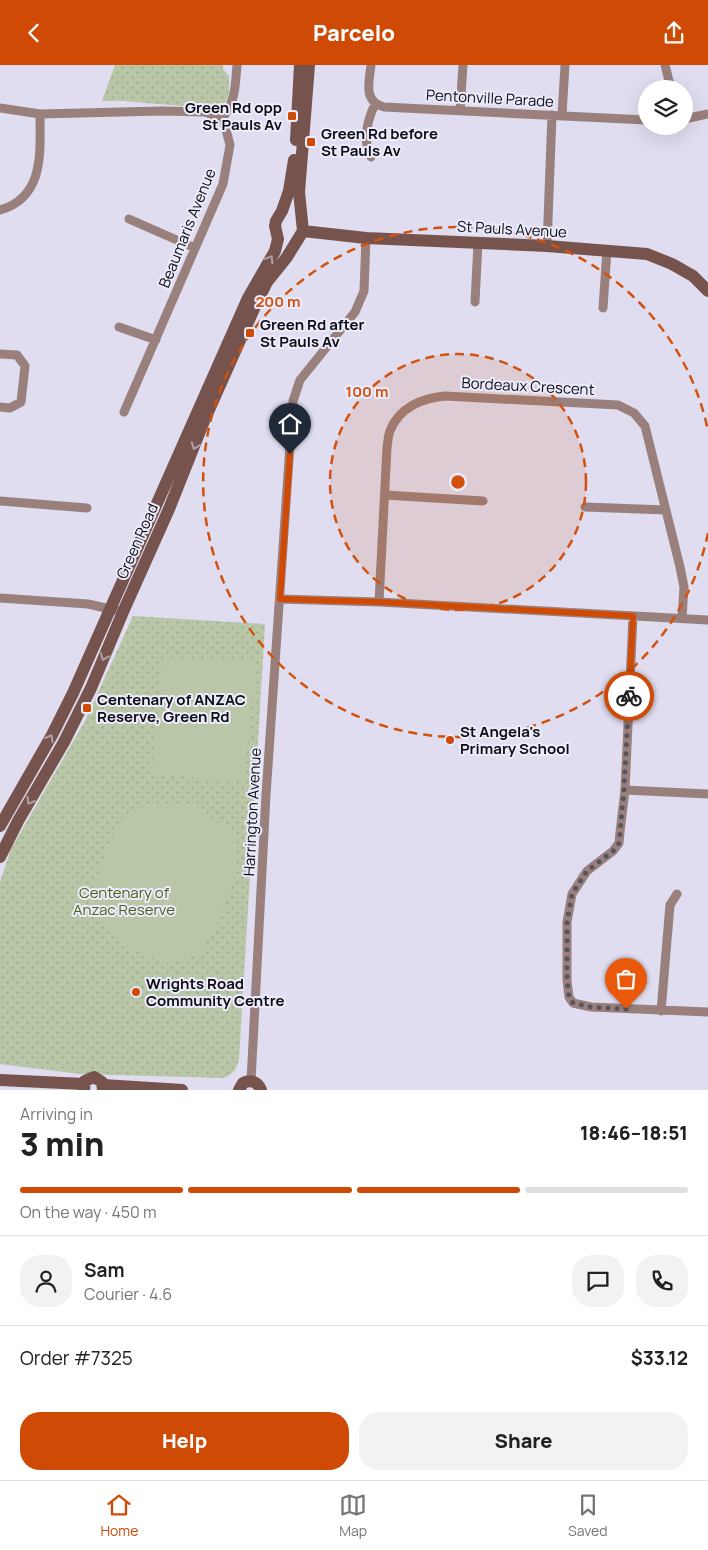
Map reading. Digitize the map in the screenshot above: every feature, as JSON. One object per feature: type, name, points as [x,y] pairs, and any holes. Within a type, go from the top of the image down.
[{"type":"main road","points":[[300,65],[293,171],[282,211],[275,226],[279,237],[285,240],[294,240],[302,230],[299,192],[309,65]]},
{"type":"main road","points":[[278,217],[283,213],[294,213],[302,230]]},
{"type":"main road","name":"St Pauls Avenue","points":[[302,230],[366,238],[607,250],[647,254],[672,263],[693,277],[708,291]]},
{"type":"main road","name":"Green Road","points":[[0,826],[56,727],[170,509],[204,421],[257,302],[267,282],[287,257],[302,230]]},
{"type":"main road","name":"Green Road","points":[[0,857],[18,821],[64,742],[91,688],[117,610],[248,298],[275,251],[278,239],[276,232]]},
{"type":"main road","points":[[0,1080],[84,1087],[88,1079],[94,1077],[100,1079],[103,1088],[182,1090]]},
{"type":"main road","points":[[239,1090],[243,1083],[251,1081],[256,1083],[260,1090]]},
{"type":"street","points":[[0,107],[40,114],[162,111],[205,112],[221,120],[229,109],[235,95],[237,65]]},
{"type":"street","points":[[371,65],[369,89],[370,98],[375,104],[367,120],[366,148],[371,157]]},
{"type":"street","points":[[460,110],[463,65]]},
{"type":"street","points":[[562,115],[565,65]]},
{"type":"street","points":[[665,65],[669,80]]},
{"type":"street","name":"Pentonville Parade","points":[[375,104],[384,107],[638,120]]},
{"type":"street","points":[[0,210],[13,205],[27,194],[38,175],[40,114]]},
{"type":"street","points":[[693,117],[708,114]]},
{"type":"street","points":[[547,247],[552,115]]},
{"type":"street","name":"Beaumaris Avenue","points":[[124,412],[223,184],[230,145],[224,122],[221,120]]},
{"type":"street","points":[[129,219],[195,249]]},
{"type":"street","name":"Harrington Avenue","points":[[251,1081],[266,795],[293,401],[300,380],[355,312],[364,291],[366,238]]},
{"type":"street","points":[[475,302],[478,243]]},
{"type":"street","points":[[603,308],[607,250]]},
{"type":"street","points":[[119,327],[156,340]]},
{"type":"street","points":[[0,353],[17,355],[25,366],[21,402],[10,408],[0,407]]},
{"type":"street","name":"Bordeaux Crescent","points":[[379,602],[387,447],[390,430],[404,412],[415,403],[428,398],[445,396],[618,405],[634,413],[645,426],[684,587],[682,618]]},
{"type":"street","points":[[385,495],[483,501]]},
{"type":"street","points":[[0,501],[87,508]]},
{"type":"street","points":[[585,507],[666,510]]},
{"type":"street","points":[[0,598],[88,604],[117,610]]},
{"type":"street","points":[[280,599],[379,602],[708,620]]},
{"type":"street","points":[[633,616],[624,790],[619,843],[613,851],[587,871],[572,894],[567,922],[567,981],[569,997],[573,1003],[591,1007],[708,1012]]},
{"type":"street","points":[[624,790],[708,794]]},
{"type":"street","points":[[661,1011],[670,905],[677,894]]},
{"type":"green space","points":[[115,65],[223,65],[223,69],[229,76],[227,100],[215,109],[124,101],[102,101]]},
{"type":"green space","name":"Centenary of Anzac Reserve","points":[[133,616],[265,624],[239,1059],[237,1066],[229,1076],[222,1078],[80,1074],[0,1064],[0,882],[11,849],[85,721]]},
{"type":"green space","points":[[163,657],[256,662],[244,782],[152,774]]},
{"type":"green space","points":[[151,803],[194,805],[235,835],[236,871],[215,930],[198,955],[167,963],[126,946],[105,927],[93,898],[104,858],[122,818]]},
{"type":"way so far","points":[[626,1009],[591,1007],[573,1003],[569,997],[567,981],[567,922],[572,894],[587,871],[613,851],[619,843],[629,696]]},
{"type":"place","name":"Green Rd opp St Pauls Av","points":[[292,116]]},
{"type":"place","name":"Green Rd before St Pauls Av","points":[[311,142]]},
{"type":"place","name":"Green Rd after St Pauls Av","points":[[250,333]]},
{"type":"place","name":"Centenary of ANZAC Reserve, Green Rd","points":[[87,708]]},
{"type":"place","name":"St Angela's Primary School","points":[[450,740]]},
{"type":"place","name":"Wrights Road Community Centre","points":[[136,992]]},
{"type":"route","points":[[290,454],[280,599],[379,602],[633,616],[629,696]]}]
